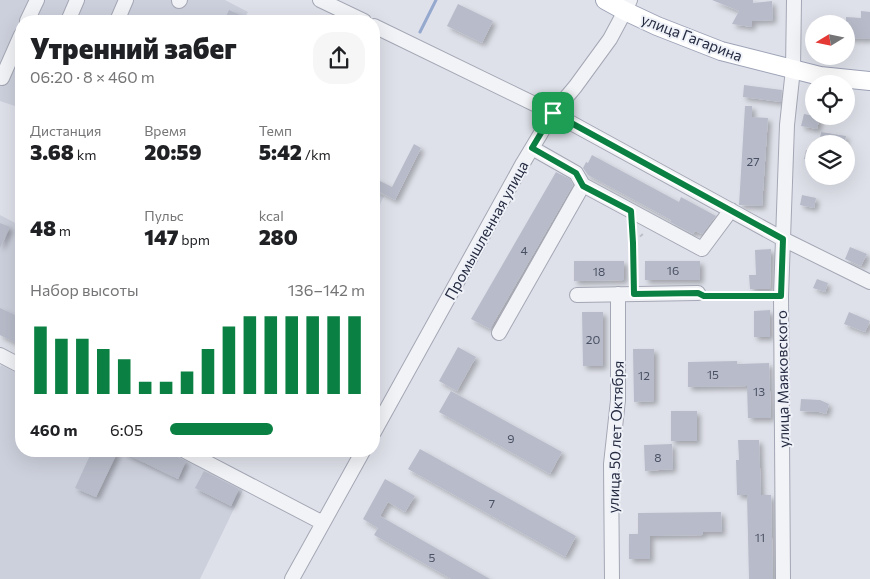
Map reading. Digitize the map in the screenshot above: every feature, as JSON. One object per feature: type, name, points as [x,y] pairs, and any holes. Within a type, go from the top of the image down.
[{"type":"main road","name":"улица Гагарина","points":[[606,0],[628,5],[657,26],[721,51],[820,76],[870,81]]},
{"type":"street","points":[[30,15],[37,0]]},
{"type":"street","points":[[71,15],[77,0]]},
{"type":"street","points":[[120,15],[126,0]]},
{"type":"street","points":[[320,0],[351,15]]},
{"type":"street","name":"улица Маяковского","points":[[783,579],[781,296],[787,125],[793,69],[794,0]]},
{"type":"street","name":"Промышленная улица","points":[[380,421],[532,148],[553,113],[576,87],[610,39],[628,5]]},
{"type":"street","points":[[380,29],[553,113],[783,239],[870,282]]},
{"type":"street","points":[[2,78],[15,49]]},
{"type":"street","points":[[532,148],[576,173],[583,186],[702,249],[731,210]]},
{"type":"street","points":[[499,333],[583,186]]},
{"type":"street","points":[[577,295],[698,293]]},
{"type":"street","name":"улица 50 лет Октября","points":[[612,579],[611,464],[618,400],[618,294]]},
{"type":"street","points":[[0,355],[15,363]]},
{"type":"street","points":[[196,457],[323,523]]},
{"type":"street","points":[[292,579],[360,457]]},
{"type":"path","points":[[631,211],[634,294]]},
{"type":"path","points":[[633,243],[655,224]]},
{"type":"path","points":[[698,293],[704,296],[781,296]]},
{"type":"shaded area","points":[[0,0],[225,0],[248,12],[246,15],[15,15],[15,106],[0,101]]},
{"type":"shaded area","points":[[380,194],[384,196],[380,204]]},
{"type":"shaded area","points":[[0,215],[15,223],[15,342],[0,335]]},
{"type":"shaded area","points":[[1,365],[15,372],[15,457],[191,457],[246,484],[200,579],[0,579]]},
{"type":"building","points":[[712,0],[753,0],[753,3],[772,1],[773,20],[752,21],[752,27],[732,24],[739,11]]},
{"type":"building","points":[[458,4],[493,21],[482,43],[447,26]]},
{"type":"building","points":[[229,10],[240,15],[227,15]]},
{"type":"building","points":[[861,11],[870,12],[870,39],[855,38],[855,18],[861,18]]},
{"type":"building","points":[[744,85],[782,90],[781,102],[743,97]]},
{"type":"building","points":[[745,106],[752,106],[752,117],[768,118],[762,206],[739,205]]},
{"type":"building","points":[[804,114],[805,125],[818,125],[817,129],[801,126]]},
{"type":"building","points":[[821,132],[840,135],[820,135]]},
{"type":"building","points":[[414,144],[421,148],[395,200],[380,192],[380,181],[392,187]]},
{"type":"building","points":[[592,155],[679,202],[681,197],[716,216],[702,234],[695,231],[693,234],[588,175],[583,168]]},
{"type":"building","points":[[556,172],[570,179],[573,185],[490,329],[471,319]]},
{"type":"building","points":[[802,195],[816,198],[814,208],[800,205]]},
{"type":"building","points":[[0,223],[10,227],[0,248]]},
{"type":"building","points":[[850,247],[867,254],[861,266],[845,259]]},
{"type":"building","points":[[771,249],[770,289],[750,289],[749,275],[756,275],[755,250]]},
{"type":"building","points":[[574,261],[624,261],[624,280],[574,281]]},
{"type":"building","points":[[645,261],[700,261],[700,280],[645,280]]},
{"type":"building","points":[[817,279],[828,283],[825,292],[813,288]]},
{"type":"building","points":[[0,308],[15,315],[15,342],[0,335]]},
{"type":"building","points":[[770,310],[770,337],[754,337],[754,311]]},
{"type":"building","points":[[582,312],[603,312],[603,366],[583,366]]},
{"type":"building","points":[[849,312],[870,321],[865,332],[844,324]]},
{"type":"building","points":[[458,347],[476,357],[457,391],[439,381]]},
{"type":"building","points":[[633,349],[654,349],[654,401],[634,402]]},
{"type":"building","points":[[737,361],[737,364],[769,363],[771,418],[748,418],[747,386],[688,387],[688,362]]},
{"type":"building","points":[[451,391],[562,452],[550,474],[439,412]]},
{"type":"building","points":[[801,399],[820,400],[829,404],[826,414],[800,411]]},
{"type":"building","points":[[671,411],[697,411],[697,441],[671,441]]},
{"type":"building","points":[[738,440],[759,440],[761,495],[771,495],[773,579],[749,579],[747,495],[737,495],[736,460],[739,460]]},
{"type":"building","points":[[672,444],[673,469],[645,471],[644,445]]},
{"type":"building","points":[[420,449],[576,536],[565,557],[408,469]]},
{"type":"building","points":[[89,457],[115,457],[96,497],[75,488]]},
{"type":"building","points":[[132,457],[178,457],[186,461],[178,479]]},
{"type":"building","points":[[204,471],[239,489],[231,506],[195,488]]},
{"type":"building","points":[[385,479],[415,496],[405,512],[388,502],[380,516],[490,579],[451,579],[374,535],[378,528],[363,519]]},
{"type":"building","points":[[721,512],[722,532],[703,532],[703,535],[650,536],[650,559],[629,559],[629,534],[638,534],[638,513]]},
{"type":"waterway","points":[[420,32],[436,0]]},
{"type":"route","points":[[553,113],[783,239],[781,296],[704,296],[698,293],[634,294],[631,211],[583,186],[576,173],[532,148],[553,113]]}]
